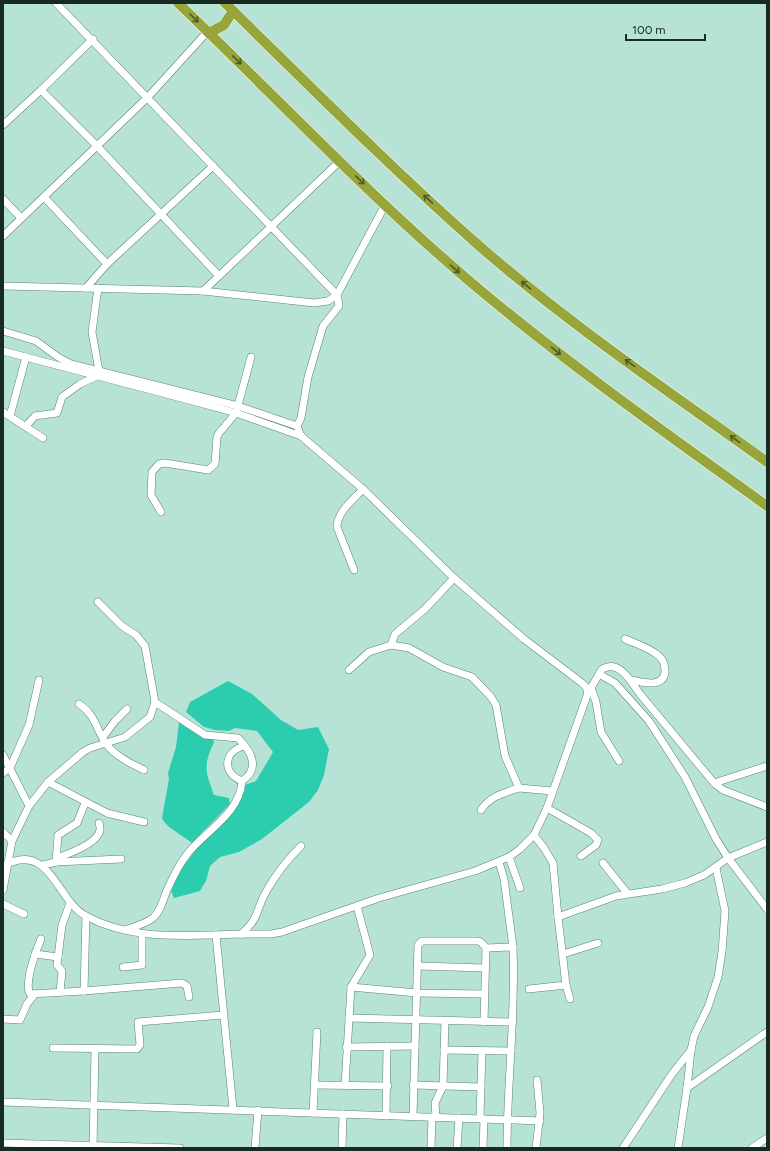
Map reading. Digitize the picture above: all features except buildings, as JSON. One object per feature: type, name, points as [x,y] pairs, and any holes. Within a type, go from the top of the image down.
[{"type":"highway","points":[[178,3],[385,205],[480,290],[561,356],[767,506]]},
{"type":"highway","points":[[225,3],[351,128],[482,248],[581,329],[767,462]]},
{"type":"highway","points":[[209,32],[224,25],[233,11]]},
{"type":"street","points":[[56,3],[93,39],[337,295],[339,306],[323,326],[308,377],[301,418],[297,426],[301,436]]},
{"type":"street","points":[[3,236],[148,97],[209,32]]},
{"type":"street","points":[[3,125],[93,39]]},
{"type":"street","points":[[41,90],[97,146],[219,276]]},
{"type":"street","points":[[203,291],[340,161]]},
{"type":"street","points":[[86,288],[108,264],[160,214],[213,166]]},
{"type":"street","points":[[44,197],[108,264]]},
{"type":"street","points":[[3,199],[21,218]]},
{"type":"street","points":[[3,286],[203,291],[314,303],[328,301],[337,295],[385,205]]},
{"type":"street","points":[[98,288],[92,332],[98,374]]},
{"type":"street","points":[[3,331],[36,341],[58,358],[98,374]]},
{"type":"street","points":[[3,351],[297,426]]},
{"type":"street","points":[[10,416],[26,357]]},
{"type":"street","points":[[161,512],[151,495],[151,479],[155,468],[159,464],[172,463],[202,469],[212,468],[217,459],[219,433],[237,410],[251,357]]},
{"type":"street","points":[[26,426],[35,416],[56,413],[62,397],[80,384],[98,374]]},
{"type":"street","points":[[237,410],[301,436],[363,489],[454,578],[524,639],[590,690],[596,702],[601,732],[619,761]]},
{"type":"street","points":[[3,412],[44,438]]},
{"type":"street","points":[[354,570],[337,527],[337,520],[339,515],[363,489]]},
{"type":"street","points":[[391,645],[395,634],[425,609],[454,578]]},
{"type":"street","points":[[98,602],[122,626],[136,635],[145,646],[155,702],[153,712],[145,722],[125,737],[104,740]]},
{"type":"street","points":[[625,639],[653,652],[663,661],[665,667],[665,674],[662,679],[656,683],[631,680]]},
{"type":"street","points":[[349,670],[369,652],[391,645],[409,648],[443,667],[472,677],[491,697],[496,705],[505,756],[519,788]]},
{"type":"street","points":[[6,864],[27,860],[43,866],[56,880],[70,903],[86,916],[125,930],[142,934],[165,936],[282,932],[357,906],[476,871],[509,857],[534,835],[547,808],[590,690],[602,669],[612,666],[619,668],[631,680],[640,694],[714,783],[723,790],[767,807]]},
{"type":"street","points":[[599,674],[615,683],[649,721],[685,777],[716,839],[728,858],[766,904]]},
{"type":"street","points":[[3,773],[10,768],[31,719],[39,680]]},
{"type":"street","points":[[155,702],[205,735],[238,738],[249,751],[253,764],[248,777],[242,781]]},
{"type":"street","points":[[79,704],[90,713],[104,740],[118,756],[144,770]]},
{"type":"street","points":[[3,890],[6,864],[12,841],[29,806],[48,782],[83,752],[104,740],[115,721],[127,709]]},
{"type":"street","points":[[242,781],[235,778],[230,773],[228,759],[231,753],[237,748],[244,746]]},
{"type":"street","points":[[3,755],[29,806]]},
{"type":"street","points":[[714,783],[767,766]]},
{"type":"street","points":[[125,930],[145,923],[158,912],[168,888],[187,853],[231,810],[242,789],[242,781]]},
{"type":"street","points":[[48,782],[85,803],[115,816],[144,822]]},
{"type":"street","points":[[482,810],[486,803],[492,798],[519,788],[552,791]]},
{"type":"street","points":[[57,860],[58,835],[77,823],[85,803]]},
{"type":"street","points":[[547,808],[591,833],[598,840],[596,845],[581,856]]},
{"type":"street","points":[[43,866],[75,851],[97,836],[100,830],[99,823]]},
{"type":"street","points":[[3,832],[12,841]]},
{"type":"street","points":[[534,835],[553,863],[566,985],[570,999]]},
{"type":"street","points":[[558,916],[627,893],[653,891],[685,883],[704,875],[716,868],[728,858],[767,842]]},
{"type":"street","points":[[241,934],[255,919],[266,891],[288,858],[301,846]]},
{"type":"street","points":[[509,857],[520,888]]},
{"type":"street","points":[[57,860],[121,859]]},
{"type":"street","points":[[499,862],[504,879],[513,947],[515,984],[507,1119],[508,1148]]},
{"type":"street","points":[[603,863],[627,893]]},
{"type":"street","points":[[678,1148],[688,1088],[691,1050],[718,977],[722,952],[725,911],[716,868]]},
{"type":"street","points":[[60,992],[62,971],[57,967],[58,957],[62,925],[70,903]]},
{"type":"street","points":[[3,904],[24,914]]},
{"type":"street","points":[[345,1085],[346,1047],[351,987],[370,955],[357,906]]},
{"type":"street","points":[[84,991],[86,916]]},
{"type":"street","points":[[123,967],[142,964],[142,934]]},
{"type":"street","points":[[216,934],[233,1109]]},
{"type":"street","points":[[40,939],[35,954],[28,988],[30,994],[34,995],[182,983],[187,986],[189,997]]},
{"type":"street","points":[[414,1116],[413,1085],[419,966],[418,945],[422,941],[478,941],[481,942],[486,948],[484,1022]]},
{"type":"street","points":[[563,954],[598,943]]},
{"type":"street","points":[[486,948],[513,947]]},
{"type":"street","points":[[35,954],[58,957]]},
{"type":"street","points":[[419,966],[485,968]]},
{"type":"street","points":[[529,989],[566,985]]},
{"type":"street","points":[[351,987],[417,993],[484,994]]},
{"type":"street","points":[[3,1019],[20,1020],[27,1004],[34,995]]},
{"type":"street","points":[[53,1048],[95,1050],[134,1049],[140,1047],[138,1022],[223,1015]]},
{"type":"street","points":[[349,1018],[445,1022],[513,1022]]},
{"type":"street","points":[[431,1148],[435,1103],[443,1086],[445,1022]]},
{"type":"street","points":[[313,1113],[316,1085],[318,1032]]},
{"type":"street","points":[[688,1088],[767,1032]]},
{"type":"street","points":[[386,1116],[388,1086],[387,1046]]},
{"type":"street","points":[[346,1047],[415,1046]]},
{"type":"street","points":[[93,1147],[95,1050]]},
{"type":"street","points":[[444,1050],[511,1051]]},
{"type":"street","points":[[623,1148],[672,1074],[691,1050]]},
{"type":"street","points":[[482,1051],[481,1087],[483,1148]]},
{"type":"street","points":[[536,1148],[540,1120],[537,1080]]},
{"type":"street","points":[[316,1085],[388,1086]]},
{"type":"street","points":[[413,1085],[481,1087]]},
{"type":"street","points":[[3,1102],[540,1120]]},
{"type":"street","points":[[255,1148],[258,1110]]},
{"type":"street","points":[[342,1148],[343,1114]]},
{"type":"street","points":[[457,1148],[459,1118]]},
{"type":"street","points":[[752,1148],[767,1138]]},
{"type":"street","points":[[6,1144],[178,1148]]},
{"type":"green space","points":[[228,681],[252,694],[281,720],[298,730],[318,727],[329,749],[324,775],[318,790],[309,802],[262,839],[239,852],[220,857],[210,866],[206,881],[200,891],[174,898],[171,891],[180,871],[198,847],[233,813],[245,790],[245,785],[256,781],[273,752],[257,731],[235,728],[229,731],[215,730],[204,727],[186,712],[190,702]]},
{"type":"green space","points":[[179,722],[200,735],[213,739],[214,742],[208,757],[206,768],[207,774],[214,795],[229,798],[230,804],[192,843],[167,825],[162,818],[169,779],[168,773],[176,747]]}]
